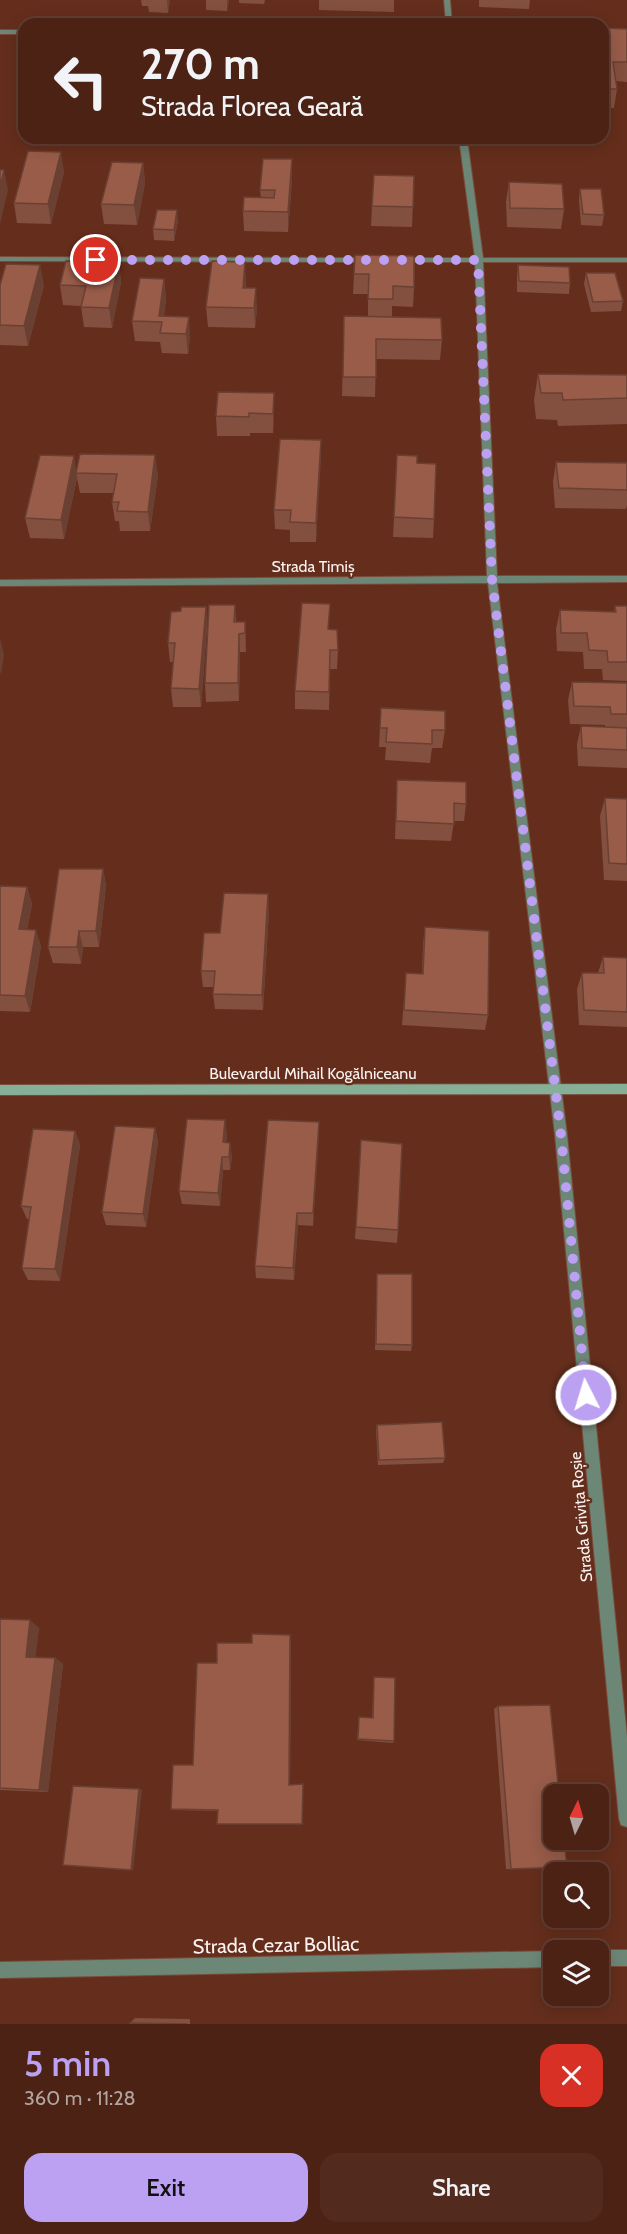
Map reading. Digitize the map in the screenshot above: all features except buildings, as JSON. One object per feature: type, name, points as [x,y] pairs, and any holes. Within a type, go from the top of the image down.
[{"type":"main road","name":"Bulevardul Mihail Kogălniceanu","points":[[0,1090],[627,1089]]},
{"type":"street","points":[[447,0],[448,18]]},
{"type":"street","points":[[0,32],[18,32]]},
{"type":"street","name":"Strada Grivița Roșie","points":[[465,144],[478,260],[492,579],[562,1147],[627,1819]]},
{"type":"street","points":[[0,259],[383,260]]},
{"type":"street","points":[[395,260],[627,260]]},
{"type":"street","name":"Strada Timiș","points":[[0,583],[627,579]]},
{"type":"street","points":[[609,1958],[627,1958]]},
{"type":"street","name":"Strada Cezar Bolliac","points":[[0,1970],[543,1959]]},
{"type":"route","points":[[96,260],[478,260],[492,579],[561,1135],[586,1395]]}]
